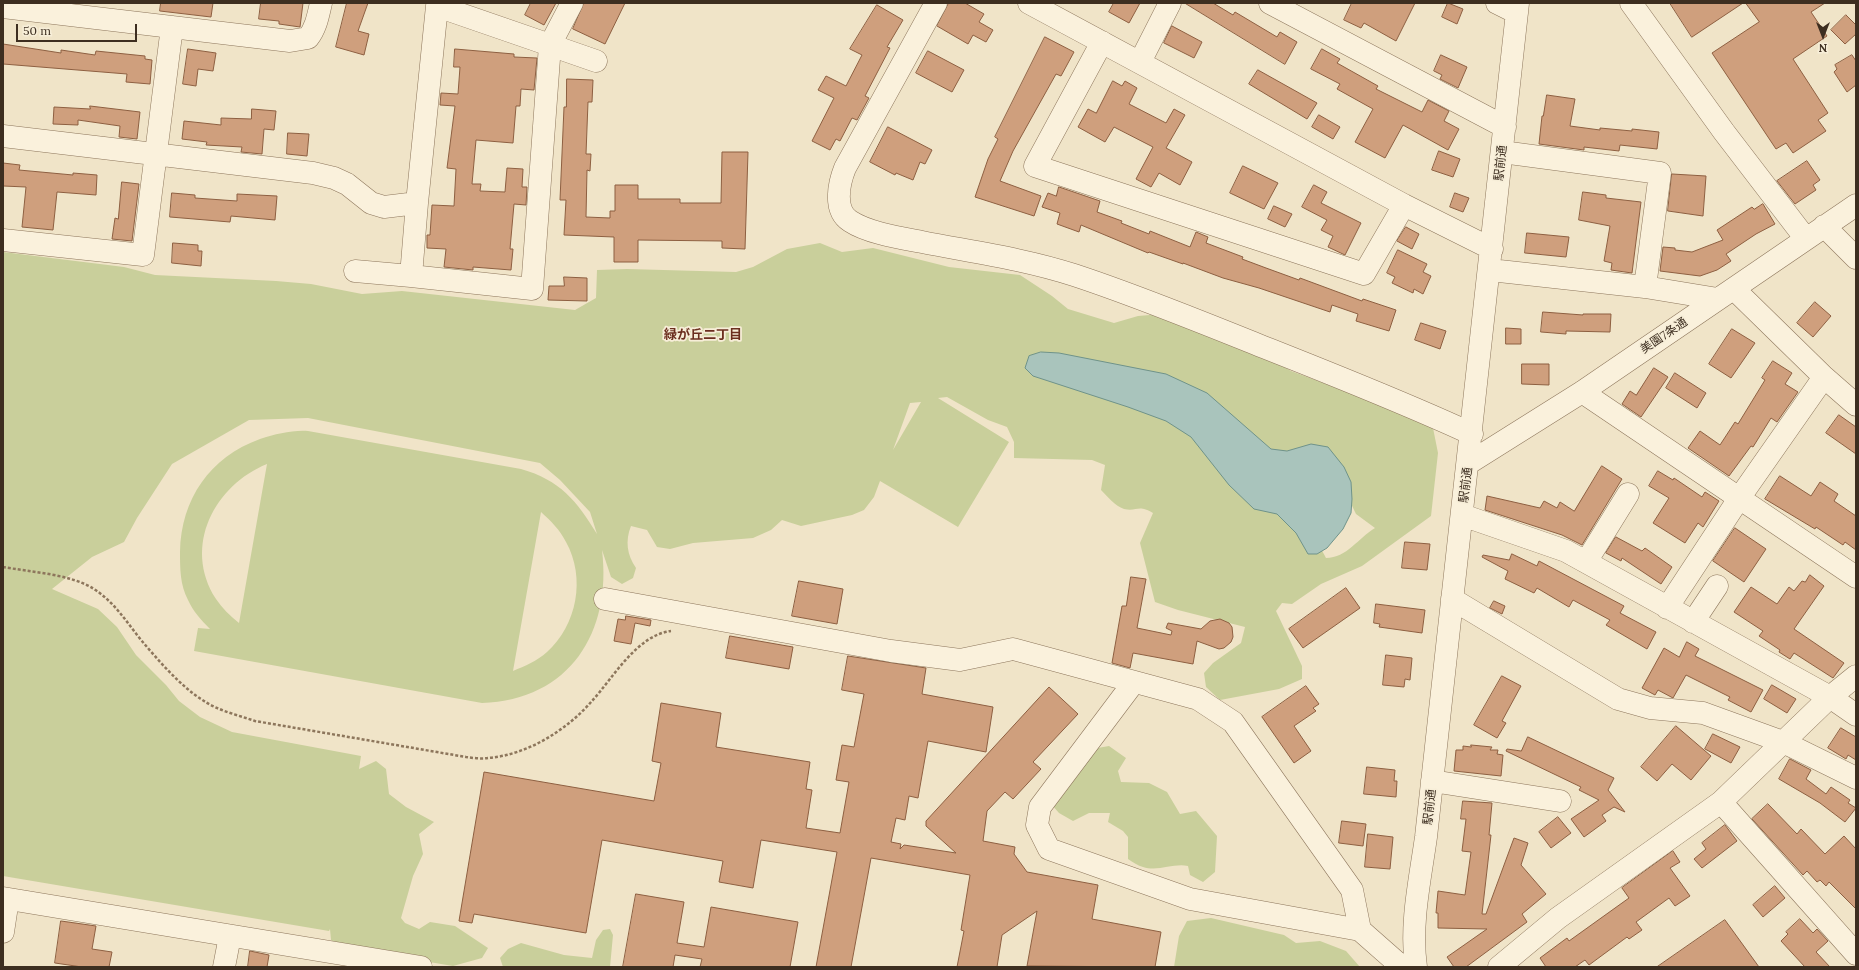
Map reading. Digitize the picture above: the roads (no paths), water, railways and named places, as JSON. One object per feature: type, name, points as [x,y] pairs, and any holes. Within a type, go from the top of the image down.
[{"type":"street","points":[[3,7],[290,41],[308,38],[316,25],[321,3]]},
{"type":"street","points":[[355,271],[532,289],[550,45],[572,3]]},
{"type":"street","points":[[936,3],[844,168],[840,180],[839,199],[843,214],[847,220],[855,224],[892,235],[1039,266],[1074,275],[1192,318],[1394,399],[1472,434]]},
{"type":"street","points":[[1029,3],[1404,205],[1491,259],[1645,287],[1726,294],[1856,405]]},
{"type":"street","points":[[1140,62],[1170,3]]},
{"type":"street","points":[[1270,3],[1505,127]]},
{"type":"street","points":[[1497,3],[1518,8]]},
{"type":"street","points":[[1631,3],[1724,132],[1806,239]]},
{"type":"street","points":[[411,276],[435,4],[596,61]]},
{"type":"street","name":"駅前通","points":[[1412,964],[1416,903],[1432,781],[1469,462],[1518,8]]},
{"type":"street","points":[[3,240],[143,255],[172,27]]},
{"type":"street","points":[[1102,42],[1034,166],[1364,274],[1404,205]]},
{"type":"street","points":[[3,136],[313,173],[334,178],[347,184],[371,203],[384,207],[417,203]]},
{"type":"street","points":[[1502,152],[1660,172],[1645,287]]},
{"type":"street","name":"美園7条通","points":[[1469,462],[1582,392],[1856,205]]},
{"type":"street","points":[[1824,226],[1856,258]]},
{"type":"street","points":[[1667,608],[1740,498],[1824,377]]},
{"type":"street","points":[[1582,392],[1856,577]]},
{"type":"street","points":[[1586,562],[1628,494]]},
{"type":"street","points":[[1462,516],[1566,551],[1830,697],[1856,715]]},
{"type":"street","points":[[1693,622],[1717,586]]},
{"type":"street","points":[[605,599],[891,651],[960,660],[1013,648],[1198,699],[1233,722],[1352,890],[1360,930]]},
{"type":"street","points":[[1452,599],[1618,699],[1650,708],[1703,713],[1783,742],[1856,778]]},
{"type":"street","points":[[1499,967],[1558,918],[1722,802],[1830,697],[1856,676]]},
{"type":"street","points":[[1134,682],[1040,807],[1037,825],[1050,849],[1190,899],[1360,930],[1412,964]]},
{"type":"street","points":[[1432,781],[1560,801]]},
{"type":"street","points":[[1722,802],[1856,954]]},
{"type":"street","points":[[3,932],[6,899],[421,967]]},
{"type":"street","points":[[224,967],[230,936]]},
{"type":"water","points":[[1041,352],[1059,353],[1166,374],[1207,393],[1271,449],[1287,451],[1311,444],[1328,447],[1344,467],[1351,482],[1351,513],[1343,529],[1327,548],[1317,554],[1308,554],[1296,533],[1277,514],[1254,509],[1229,485],[1191,437],[1166,421],[1033,376],[1025,368],[1029,356]]},
{"type":"district","name":"緑が丘二丁目","points":[[703,335]]}]
